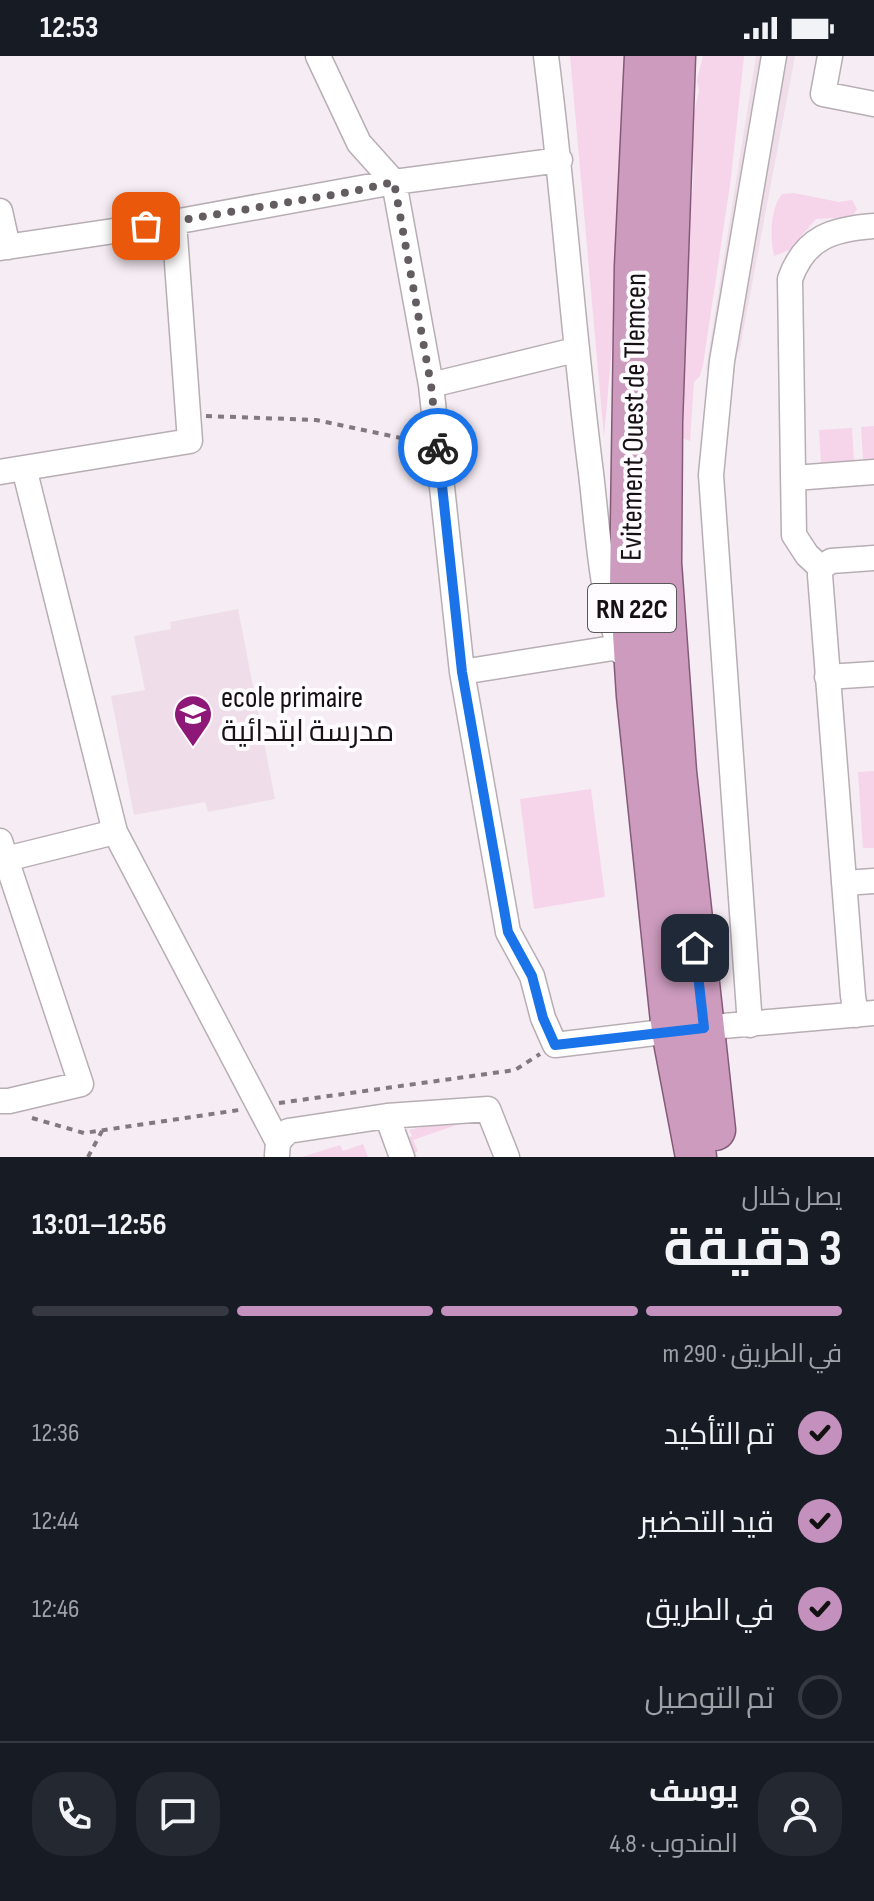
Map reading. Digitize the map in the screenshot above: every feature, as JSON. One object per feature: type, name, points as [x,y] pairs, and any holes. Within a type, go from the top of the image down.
[{"type":"highway","name":"Evitement Ouest de Tlemcen","points":[[645,56],[635,266],[631,449],[630,587],[637,696],[688,1030],[720,1157]]},
{"type":"highway","name":"Evitement Ouest de Tlemcen","points":[[675,56],[662,422],[661,563],[676,772],[696,1157]]},
{"type":"street","points":[[318,56],[359,143],[394,182],[431,385],[462,672],[508,932],[532,976],[543,1018],[555,1045],[865,1014],[844,883],[821,568],[807,555],[794,535],[790,279],[797,260],[827,234],[846,228],[874,226]]},
{"type":"street","points":[[546,56],[560,160],[575,350],[608,608],[637,696]]},
{"type":"street","points":[[750,1025],[711,475],[722,361],[774,56]]},
{"type":"street","points":[[830,56],[823,94],[874,104]]},
{"type":"street","points":[[0,211],[4,248],[174,222],[394,182],[560,160]]},
{"type":"street","points":[[174,222],[190,441],[12,470],[115,832],[260,1106],[278,1150]]},
{"type":"street","points":[[431,385],[575,350]]},
{"type":"street","points":[[794,478],[874,472]]},
{"type":"street","points":[[821,568],[831,561],[874,558]]},
{"type":"street","points":[[462,672],[619,647]]},
{"type":"street","points":[[827,677],[874,674]]},
{"type":"street","points":[[5,1101],[81,1084],[3,850],[115,832]]},
{"type":"street","points":[[844,883],[874,881]]},
{"type":"street","points":[[278,1150],[281,1136],[288,1131],[387,1116],[488,1109],[507,1157]]},
{"type":"street","points":[[387,1116],[402,1157]]},
{"type":"path","points":[[188,416],[316,420],[437,446]]},
{"type":"path","points":[[5,1101],[26,1117],[84,1133],[515,1070],[555,1045]]},
{"type":"path","points":[[88,1157],[102,1131]]},
{"type":"shaded area","points":[[570,56],[625,56],[613,335],[604,437]]},
{"type":"shaded area","points":[[703,56],[744,56],[731,178],[703,365],[700,376],[694,382],[690,441],[677,436],[681,224],[691,206],[694,170],[689,133]]},
{"type":"shaded area","points":[[756,56],[795,56],[740,348],[730,367],[706,370]]},
{"type":"shaded area","points":[[794,193],[839,202],[852,200],[857,209],[852,217],[816,219],[789,250],[774,256],[772,232],[775,207],[782,194]]},
{"type":"shaded area","points":[[874,426],[874,460],[863,460],[861,427]]},
{"type":"shaded area","points":[[852,428],[854,461],[821,463],[819,430]]},
{"type":"shaded area","name":"ecole primaire مدرسة ابتدائية","points":[[238,609],[275,799],[208,812],[205,802],[134,815],[111,696],[145,690],[134,636],[171,629],[170,622]]},
{"type":"shaded area","points":[[874,771],[874,848],[863,848],[858,772]]},
{"type":"shaded area","points":[[591,789],[605,897],[534,909],[520,799]]},
{"type":"shaded area","points":[[470,1117],[471,1120],[413,1140],[418,1151],[415,1153],[417,1157],[412,1157],[405,1139],[412,1136],[409,1130]]},
{"type":"shaded area","points":[[363,1144],[368,1157],[302,1157],[340,1145],[343,1151]]},
{"type":"way so far","points":[[146,226],[394,182],[431,385],[438,448]]},
{"type":"place","name":"ecole primaire مدرسة ابتدائية","points":[[193,748]]},
{"type":"route","points":[[438,448],[462,672],[508,932],[532,976],[543,1018],[555,1045],[704,1028],[695,948]]}]
